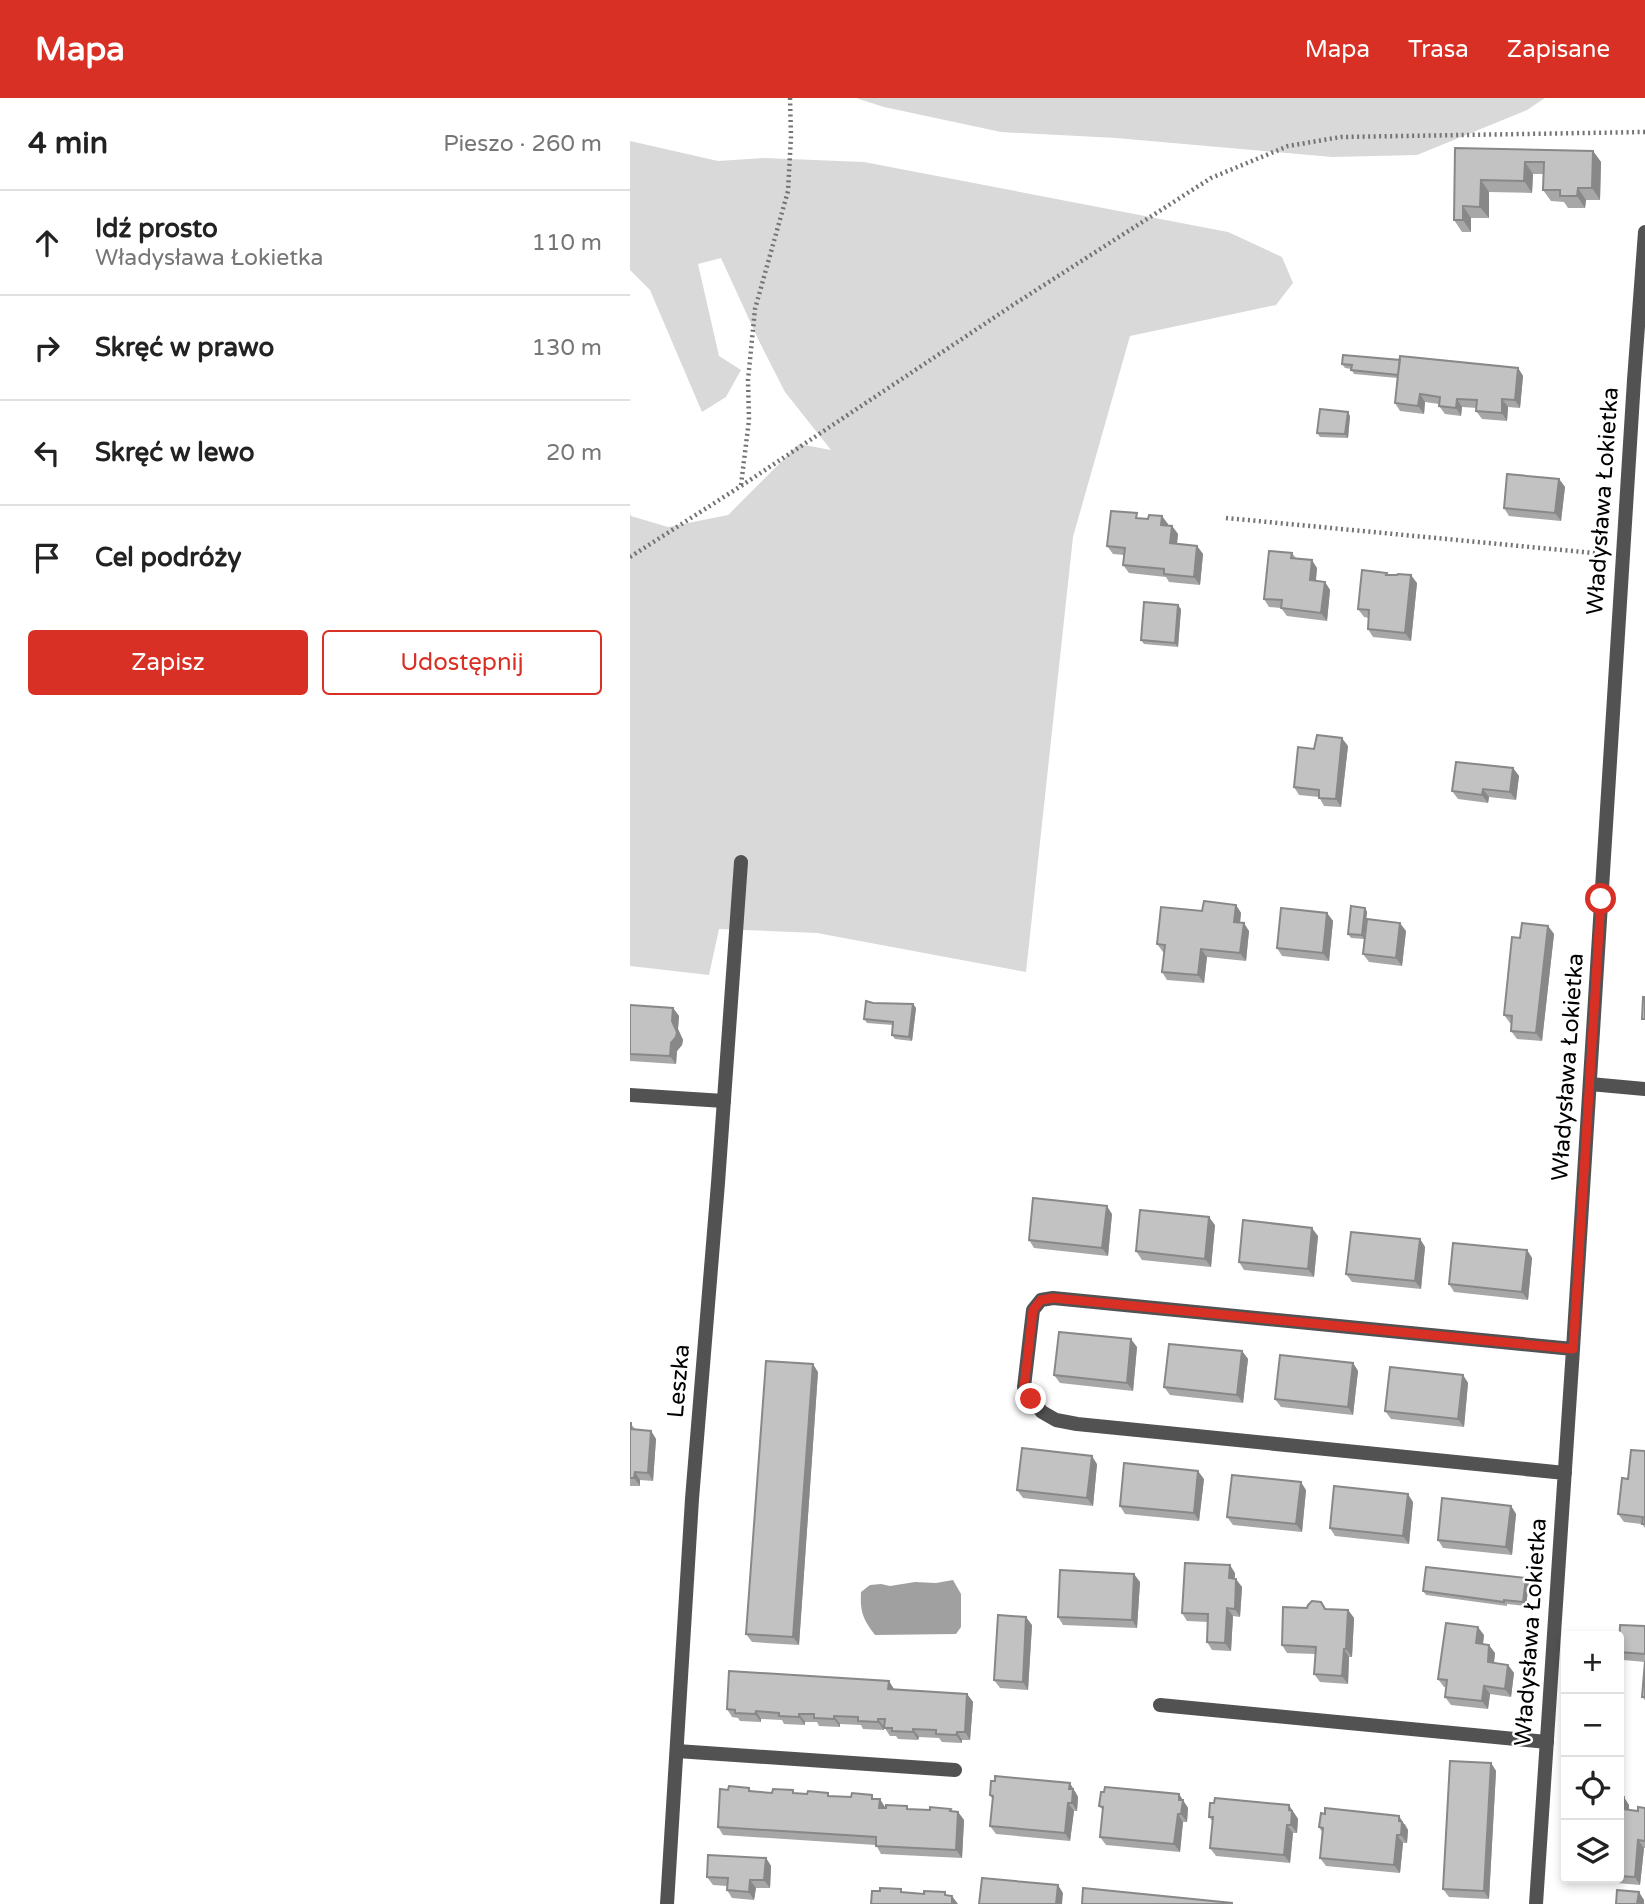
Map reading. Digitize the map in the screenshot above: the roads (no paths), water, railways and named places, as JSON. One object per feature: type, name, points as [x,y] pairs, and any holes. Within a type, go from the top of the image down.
[{"type":"street","name":"Władysława Łokietka","points":[[1536,1904],[1645,232]]},
{"type":"street","name":"Leszka","points":[[667,1904],[692,1499],[741,862]]},
{"type":"street","points":[[1590,1084],[1645,1089]]},
{"type":"street","points":[[630,1095],[724,1101]]},
{"type":"street","points":[[1565,1473],[1077,1424],[1056,1420],[1042,1412],[1024,1387],[1033,1310],[1041,1300],[1053,1298],[1573,1349]]},
{"type":"street","points":[[1160,1704],[1546,1742]]},
{"type":"street","points":[[677,1751],[954,1770]]}]
